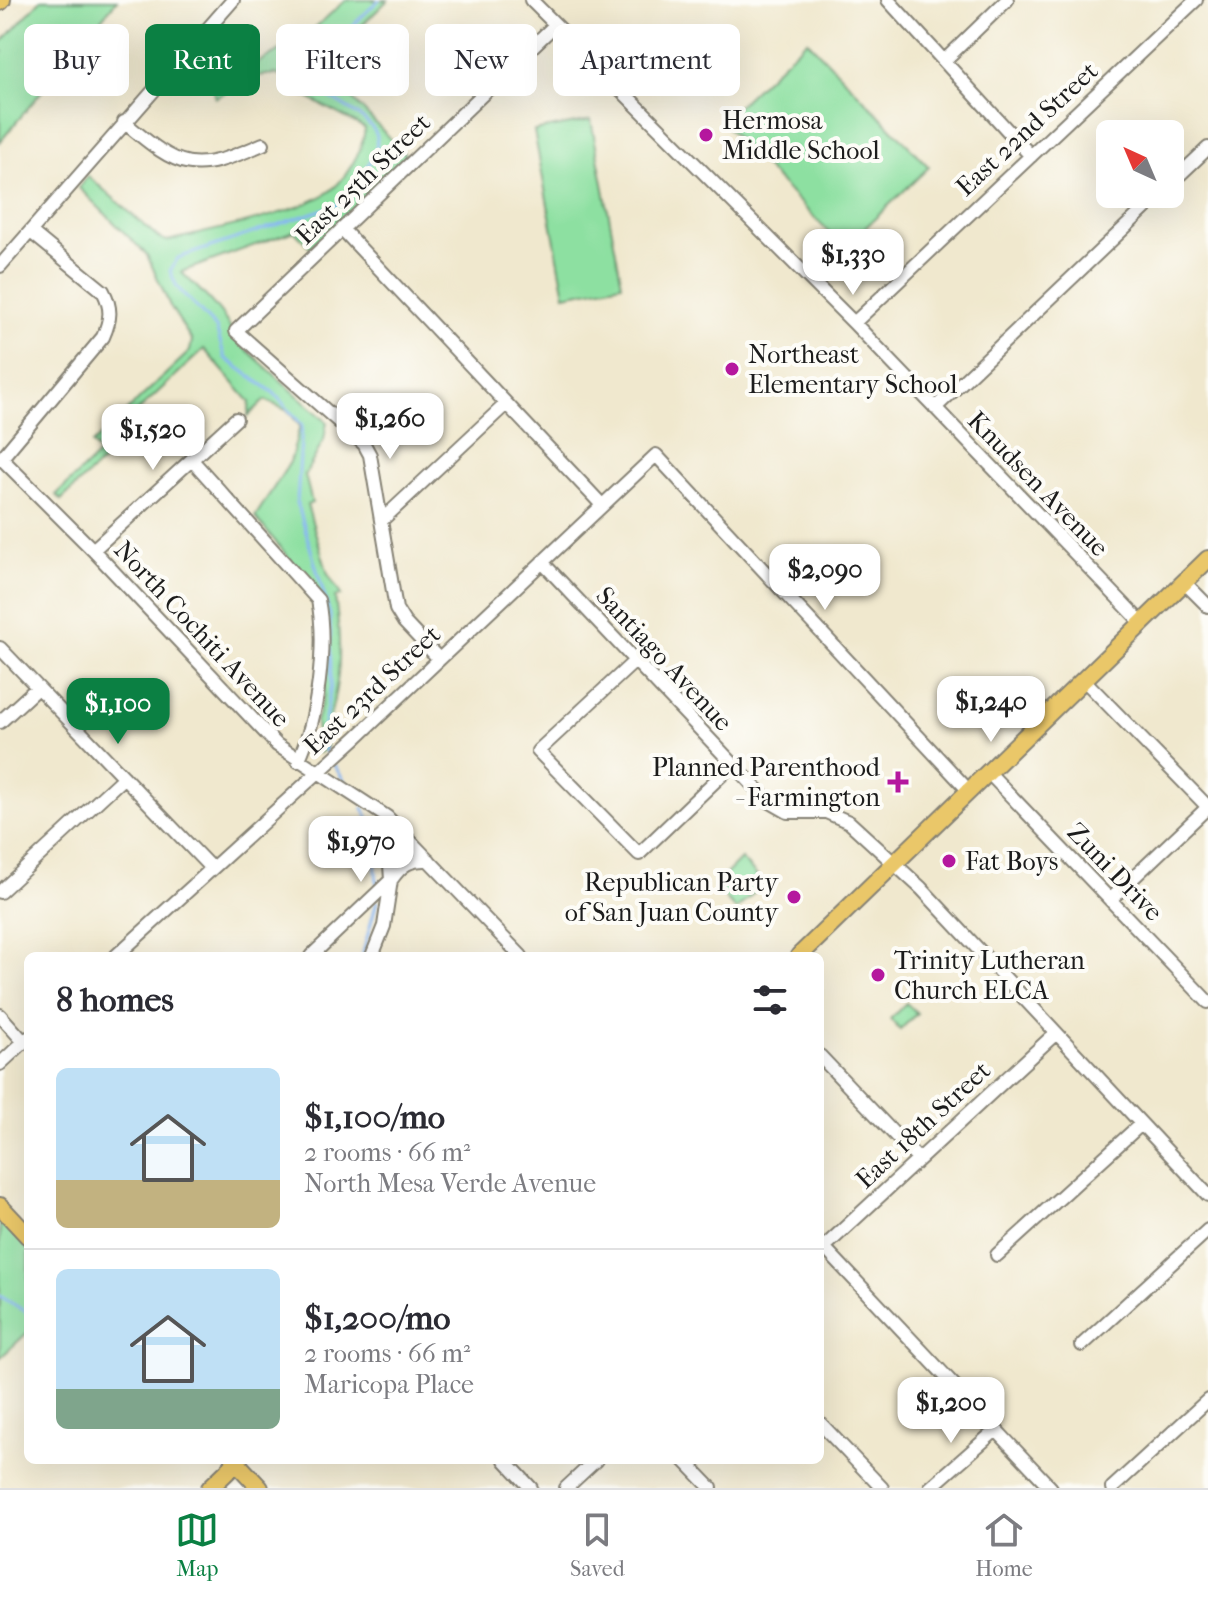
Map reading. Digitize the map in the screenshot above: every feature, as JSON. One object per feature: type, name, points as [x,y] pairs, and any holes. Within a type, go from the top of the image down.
[{"type":"main road","points":[[803,952],[1208,559]]},
{"type":"main road","points":[[0,1206],[24,1228]]},
{"type":"main road","points":[[210,1488],[234,1464]]},
{"type":"main road","points":[[240,1464],[260,1488]]},
{"type":"street","points":[[0,266],[233,0]]},
{"type":"street","name":"Knudsen Avenue","points":[[531,0],[554,24]]},
{"type":"street","points":[[888,0],[1031,156]]},
{"type":"street","points":[[945,60],[1007,0]]},
{"type":"street","name":"East 22nd Street","points":[[854,323],[1196,0]]},
{"type":"street","name":"East 25th Street","points":[[382,520],[370,455],[364,444],[236,331],[553,27]]},
{"type":"street","name":"Knudsen Avenue","points":[[626,96],[854,323],[1142,623]]},
{"type":"street","points":[[124,122],[160,152],[182,163],[205,165],[263,144]]},
{"type":"street","points":[[1184,171],[1208,148]]},
{"type":"street","points":[[935,408],[1145,208]]},
{"type":"street","points":[[342,229],[602,505]]},
{"type":"street","points":[[0,459],[103,337],[110,322],[110,304],[103,291],[31,232]]},
{"type":"street","points":[[439,659],[404,622],[396,609],[382,520],[506,404]]},
{"type":"street","points":[[93,550],[236,419]]},
{"type":"street","name":"East 23rd Street","points":[[120,952],[656,455],[970,792]]},
{"type":"street","name":"North Cochiti Avenue","points":[[0,459],[93,550],[277,745],[315,773],[387,817],[517,952]]},
{"type":"street","points":[[192,460],[318,600],[318,686],[305,745],[298,761]]},
{"type":"street","name":"Santiago Avenue","points":[[542,562],[774,806],[788,812],[826,812],[843,818],[921,888],[1208,1195]]},
{"type":"street","points":[[1184,582],[1208,606]]},
{"type":"street","points":[[0,648],[211,868]]},
{"type":"street","points":[[636,660],[538,751],[639,854],[733,764]]},
{"type":"street","points":[[1084,680],[1208,807],[1111,899]]},
{"type":"street","points":[[0,722],[37,688]]},
{"type":"street","name":"Zuni Drive","points":[[989,773],[1208,1002]]},
{"type":"street","points":[[0,892],[124,777]]},
{"type":"street","points":[[374,952],[384,926],[391,880],[387,817]]},
{"type":"street","points":[[315,952],[391,880],[400,867],[413,859],[429,860]]},
{"type":"street","points":[[0,1015],[24,1038]]},
{"type":"street","name":"East 18th Street","points":[[824,1244],[1056,1033]]},
{"type":"street","points":[[0,1064],[24,1042]]},
{"type":"street","points":[[824,1060],[918,1159]]},
{"type":"street","points":[[997,1255],[1141,1124]]},
{"type":"street","points":[[1082,1345],[1208,1230]]},
{"type":"street","points":[[824,1250],[1051,1488]]},
{"type":"street","points":[[1112,1488],[1208,1400]]},
{"type":"street","points":[[824,1427],[882,1488]]},
{"type":"street","points":[[930,1488],[996,1430]]},
{"type":"street","points":[[509,1464],[531,1488]]},
{"type":"street","points":[[566,1488],[592,1464]]},
{"type":"street","points":[[688,1464],[711,1488]]},
{"type":"green space","points":[[41,0],[117,0],[97,24],[24,24],[24,96],[38,96],[0,142],[0,57],[3,51],[0,44]]},
{"type":"green space","points":[[346,0],[388,0],[363,24],[319,24]]},
{"type":"green space","points":[[807,40],[929,167],[844,248],[725,126],[726,117]]},
{"type":"green space","points":[[276,52],[276,74],[260,76],[260,61]]},
{"type":"green space","points":[[305,96],[350,96],[406,155],[313,250],[294,231],[181,272],[220,312],[236,340],[327,422],[324,440],[305,475],[312,503],[307,505],[328,574],[341,595],[335,597],[339,636],[337,685],[324,739],[327,748],[318,753],[316,721],[324,694],[322,598],[255,517],[290,462],[300,426],[288,411],[265,400],[248,416],[250,402],[204,349],[108,439],[116,449],[61,500],[56,495],[100,453],[92,444],[190,351],[192,341],[170,306],[147,255],[79,188],[88,176],[159,238],[167,241],[269,216],[324,195],[339,183],[351,166],[361,147],[365,128]]},
{"type":"green space","points":[[591,120],[622,284],[565,295],[534,131]]},
{"type":"green space","points":[[396,836],[412,853],[396,862],[392,837]]},
{"type":"green space","points":[[741,859],[764,883],[736,910],[714,886]]},
{"type":"green space","points":[[906,1003],[917,1013],[900,1030],[890,1019]]},
{"type":"green space","points":[[0,1218],[24,1244],[24,1336],[0,1358]]},
{"type":"waterway","points":[[329,758],[321,741],[331,685],[330,615],[297,502],[302,425],[274,393],[225,358],[216,328],[177,287],[170,271],[178,258],[348,201],[376,151],[377,136],[363,119],[322,91],[313,71],[320,57],[379,0]]},
{"type":"waterway","points":[[334,765],[347,785]]},
{"type":"waterway","points":[[363,808],[373,827],[377,885]]},
{"type":"waterway","points":[[363,952],[377,901]]},
{"type":"waterway","points":[[0,1296],[24,1311]]},
{"type":"place","name":"Hermosa Middle School","points":[[706,135]]},
{"type":"place","name":"Northeast Elementary School","points":[[732,369]]},
{"type":"place","name":"Planned Parenthood - Farmington","points":[[898,782]]},
{"type":"place","name":"Fat Boys","points":[[949,861]]},
{"type":"place","name":"Republican Party of San Juan County","points":[[794,897]]},
{"type":"place","name":"Trinity Lutheran Church ELCA","points":[[878,975]]}]
